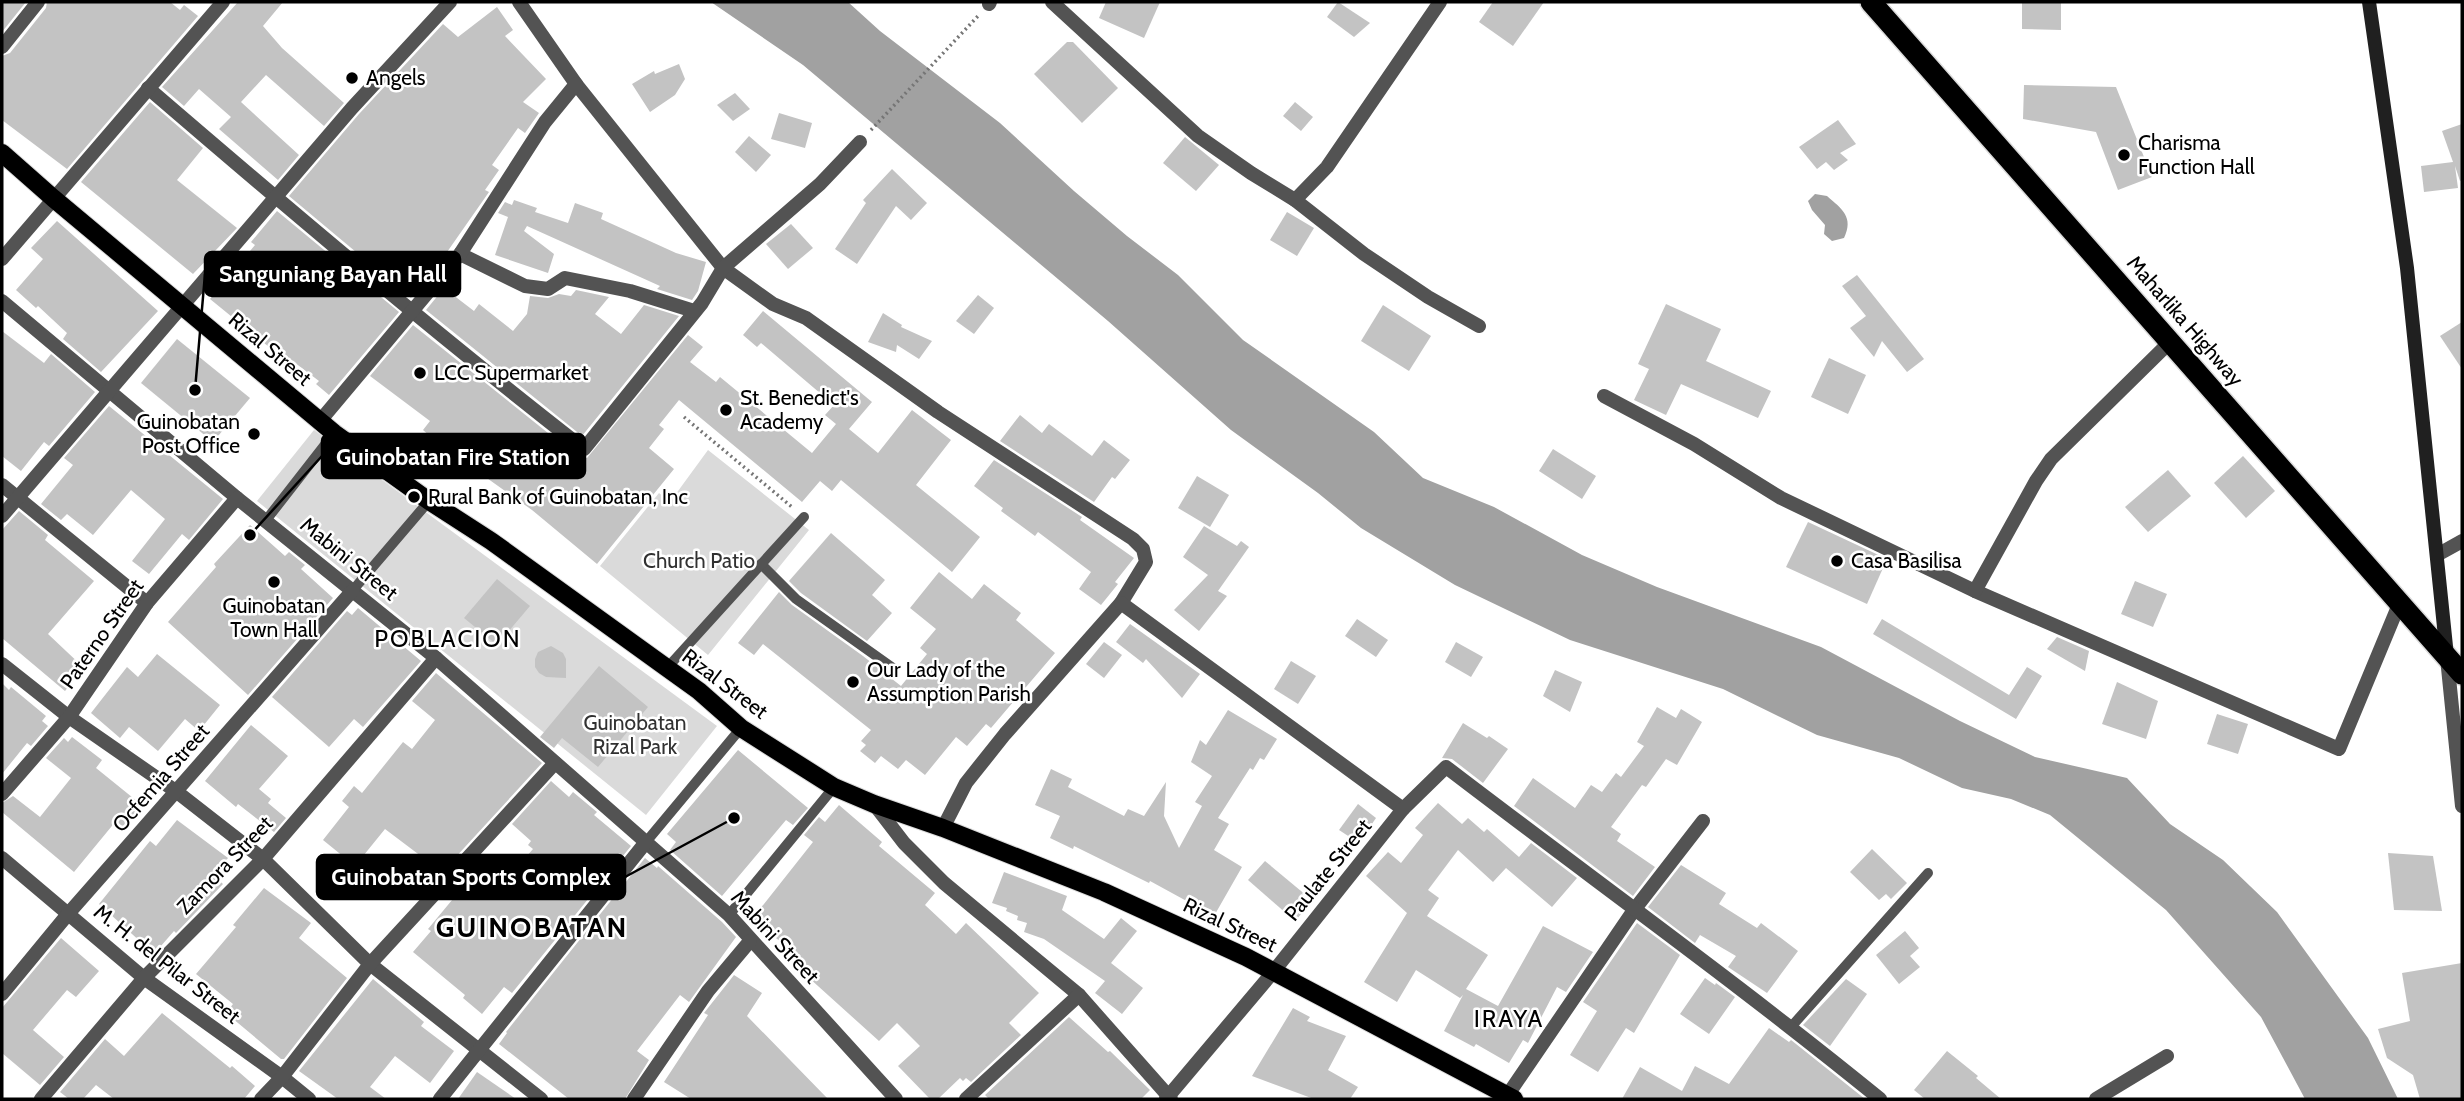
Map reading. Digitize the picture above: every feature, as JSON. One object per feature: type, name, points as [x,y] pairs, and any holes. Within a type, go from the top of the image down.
[{"type":"highway","name":"Maharlika Highway","points":[[1871,2],[2462,674]]},
{"type":"main road","name":"Rizal Street","points":[[2,153],[334,433],[491,541],[667,668],[741,728],[834,787],[1104,892],[1274,971],[1511,1097]]},
{"type":"street","points":[[2,47],[38,2]]},
{"type":"street","points":[[2,259],[223,2]]},
{"type":"street","points":[[2,516],[352,108],[450,2]]},
{"type":"street","points":[[519,2],[576,84],[723,268],[773,304],[806,318],[938,412],[1133,539],[1143,549],[1146,562],[1121,603],[1005,734],[966,783],[943,828]]},
{"type":"street","points":[[1052,2],[1198,136],[1296,200],[1374,261],[1428,297],[1479,326]]},
{"type":"street","points":[[1296,200],[1327,167],[1440,2]]},
{"type":"street","points":[[2368,2],[2407,268],[2462,806]]},
{"type":"street","points":[[320,421],[460,254],[545,122],[576,84]]},
{"type":"street","points":[[148,88],[412,311],[584,449],[702,303],[723,268],[820,184],[860,142]]},
{"type":"street","points":[[460,254],[525,286],[548,289],[565,278],[630,291],[694,311]]},
{"type":"street","name":"Mabini Street","points":[[2,301],[237,498],[267,519],[436,658],[729,915],[896,1099]]},
{"type":"street","points":[[1975,591],[2051,459],[2171,341]]},
{"type":"street","points":[[1604,396],[1694,444],[1781,498],[1975,591],[2339,749],[2400,602]]},
{"type":"street","points":[[2,485],[147,603]]},
{"type":"street","name":"Paterno Street","points":[[2,794],[69,717],[147,603],[237,498]]},
{"type":"street","points":[[2437,555],[2462,541]]},
{"type":"street","name":"Ocfemia Street","points":[[2,994],[68,914],[353,590]]},
{"type":"street","points":[[1121,603],[1403,809]]},
{"type":"street","name":"Zamora Street","points":[[41,1099],[144,978],[264,859],[436,658]]},
{"type":"street","points":[[2,664],[69,717],[177,792],[264,859],[370,964],[541,1099]]},
{"type":"street","points":[[261,1099],[282,1077],[370,964],[555,763]]},
{"type":"street","name":"Paulate Street","points":[[1168,1098],[1274,971],[1403,809],[1446,767],[1634,910]]},
{"type":"street","points":[[874,804],[904,843],[944,883],[1079,995],[1168,1098]]},
{"type":"street","points":[[1511,1097],[1634,910],[1703,821]]},
{"type":"street","points":[[440,1099],[646,842]]},
{"type":"street","name":"M. H. del Pilar Street","points":[[2,858],[144,978],[309,1099]]},
{"type":"street","points":[[1634,910],[1791,1027],[1880,1099]]},
{"type":"street","points":[[634,1099],[708,991],[750,941]]},
{"type":"street","points":[[966,1099],[1079,995]]},
{"type":"street","points":[[2096,1099],[2166,1056]]},
{"type":"lane","points":[[267,519],[334,433]]},
{"type":"lane","points":[[353,590],[429,500]]},
{"type":"lane","points":[[667,668],[804,517]]},
{"type":"lane","points":[[761,564],[796,599],[893,668]]},
{"type":"lane","points":[[646,842],[741,728]]},
{"type":"lane","points":[[729,915],[834,787]]},
{"type":"lane","points":[[1791,1027],[1928,873]]},
{"type":"path","points":[[860,142],[990,3]]},
{"type":"path","points":[[684,417],[804,517]]},
{"type":"green space","name":"Guinobatan Rizal Park","points":[[314,430],[717,726],[646,815],[257,501]]},
{"type":"green space","name":"Church Patio","points":[[708,450],[809,530],[708,655],[600,566],[659,493],[670,502]]},
{"type":"shaded area","points":[[711,2],[848,2],[880,31],[1000,123],[1074,191],[1178,275],[1243,340],[1374,432],[1423,478],[1494,507],[1582,555],[1657,587],[1821,647],[1960,721],[2035,757],[2127,778],[2170,824],[2223,860],[2277,912],[2368,1038],[2398,1099],[2305,1099],[2261,1017],[2166,910],[2050,815],[2011,799],[1962,788],[1899,758],[1817,735],[1723,689],[1570,640],[1455,585],[1361,528],[1231,430],[1108,321],[803,65]]},
{"type":"shaded area","points":[[1815,194],[1827,196],[1845,214],[1848,224],[1844,238],[1832,241],[1824,234],[1825,225],[1808,201]]},
{"type":"building","points":[[2,2],[26,2],[2,32]]},
{"type":"building","points":[[47,2],[170,2],[180,10],[184,5],[198,16],[67,169],[2,120],[2,56],[10,53],[46,8]]},
{"type":"building","points":[[238,2],[283,2],[263,26],[282,48],[344,103],[324,126],[266,75],[241,102],[299,155],[278,180],[219,129],[231,117],[199,89],[184,106],[162,87]]},
{"type":"building","points":[[1106,2],[1160,2],[1144,38],[1099,18]]},
{"type":"building","points":[[1338,2],[1370,23],[1354,37],[1327,17]]},
{"type":"building","points":[[1493,2],[1544,2],[1513,46],[1479,22]]},
{"type":"building","points":[[2022,2],[2061,2],[2061,30],[2022,29]]},
{"type":"building","points":[[497,7],[513,30],[505,36],[546,79],[523,102],[539,113],[525,133],[518,128],[492,165],[499,170],[485,190],[489,192],[438,265],[411,298],[289,196],[359,114],[443,24],[458,37]]},
{"type":"building","points":[[1067,42],[1073,42],[1118,88],[1082,123],[1034,74]]},
{"type":"building","points":[[679,64],[685,79],[675,95],[650,112],[632,84],[654,71],[655,74]]},
{"type":"building","name":"Charisma Function Hall","points":[[2024,85],[2116,87],[2152,177],[2118,190],[2096,132],[2023,119]]},
{"type":"building","points":[[735,93],[750,109],[733,121],[717,105]]},
{"type":"building","points":[[150,102],[203,148],[177,180],[237,228],[193,274],[81,182]]},
{"type":"building","points":[[1295,102],[1313,117],[1301,131],[1283,116]]},
{"type":"building","points":[[779,113],[812,123],[805,148],[771,139]]},
{"type":"building","points":[[1838,120],[1856,144],[1840,153],[1848,160],[1834,170],[1826,162],[1817,169],[1799,147]]},
{"type":"building","points":[[2462,124],[2460,181],[2455,166],[2458,188],[2424,192],[2421,166],[2453,162],[2442,131]]},
{"type":"building","points":[[749,136],[771,155],[756,172],[735,152]]},
{"type":"building","points":[[1185,137],[1219,165],[1196,191],[1163,163]]},
{"type":"building","points":[[892,169],[927,203],[911,220],[896,206],[857,264],[835,249],[866,203],[863,200]]},
{"type":"building","points":[[514,200],[537,208],[535,212],[568,223],[575,203],[603,213],[601,219],[676,253],[706,262],[698,291],[692,300],[657,289],[660,286],[527,226],[524,231],[554,254],[548,273],[495,255],[508,217],[498,213],[505,202],[512,205]]},
{"type":"building","points":[[277,211],[399,312],[329,395],[316,384],[319,381],[282,353],[280,356],[210,299],[255,245],[251,242]]},
{"type":"building","points":[[1287,212],[1314,228],[1297,256],[1270,240]]},
{"type":"building","points":[[57,221],[158,311],[101,372],[63,339],[67,333],[16,290],[43,259],[31,248]]},
{"type":"building","points":[[791,224],[813,248],[788,269],[766,244]]},
{"type":"building","points":[[1857,275],[1924,359],[1907,372],[1882,341],[1874,357],[1850,328],[1866,316],[1842,286]]},
{"type":"building","points":[[444,288],[474,311],[479,304],[513,331],[527,314],[530,296],[571,296],[576,290],[609,297],[595,314],[621,334],[644,305],[679,316],[582,436],[426,310]]},
{"type":"building","points":[[978,295],[994,308],[974,334],[956,321]]},
{"type":"building","points":[[1666,304],[1721,329],[1706,361],[1771,391],[1758,418],[1681,384],[1666,415],[1634,400],[1649,369],[1638,364]]},
{"type":"building","points":[[1383,305],[1431,336],[1409,371],[1361,341]]},
{"type":"building","points":[[763,311],[872,402],[849,429],[878,453],[912,410],[951,440],[916,485],[980,537],[952,572],[841,480],[832,491],[820,481],[802,502],[679,400],[659,425],[664,429],[649,448],[674,469],[597,564],[532,510],[439,444],[423,430],[430,421],[370,376],[413,325],[578,457],[587,458],[688,335],[703,347],[690,362],[716,382],[720,377],[812,453],[836,424],[825,415],[834,405],[761,343],[757,347],[743,335]]},
{"type":"building","points":[[883,313],[902,325],[901,327],[932,341],[919,359],[897,345],[896,352],[868,342]]},
{"type":"building","points":[[2462,322],[2462,369],[2440,336]]},
{"type":"building","points":[[2,331],[44,363],[51,354],[95,392],[49,446],[44,442],[21,471],[2,456]]},
{"type":"building","points":[[177,339],[250,398],[213,442],[141,383]]},
{"type":"building","points":[[1829,358],[1866,375],[1848,414],[1811,397]]},
{"type":"building","points":[[109,406],[223,499],[189,540],[182,534],[149,574],[132,561],[165,519],[131,490],[93,535],[67,514],[61,520],[41,504],[73,465],[64,458]]},
{"type":"building","points":[[1020,415],[1042,433],[1049,424],[1092,456],[1104,440],[1130,460],[1115,479],[1112,477],[1094,502],[1000,441]]},
{"type":"building","points":[[1553,449],[1596,476],[1582,499],[1539,471]]},
{"type":"building","points":[[2243,456],[2275,491],[2246,518],[2214,483]]},
{"type":"building","points":[[994,460],[1082,517],[1080,520],[1134,558],[1101,605],[1079,589],[1091,572],[1038,532],[1035,536],[1001,511],[1003,508],[974,486]]},
{"type":"building","points":[[2168,470],[2191,496],[2148,532],[2125,507]]},
{"type":"building","points":[[1197,476],[1229,495],[1210,527],[1178,508]]},
{"type":"building","points":[[19,511],[48,535],[45,540],[94,581],[48,634],[84,668],[65,691],[2,638],[2,530]]},
{"type":"building","name":"Casa Basilisa","points":[[1808,522],[1887,559],[1867,604],[1786,567]]},
{"type":"building","points":[[250,525],[285,556],[289,552],[305,565],[301,569],[333,598],[248,695],[168,622],[216,567],[214,564]]},
{"type":"building","points":[[1204,526],[1237,546],[1241,541],[1249,547],[1218,591],[1227,596],[1199,631],[1174,610],[1208,575],[1183,557]]},
{"type":"building","points":[[831,533],[885,580],[872,595],[892,613],[867,641],[801,593],[789,581]]},
{"type":"building","name":"Our Lady of the Assumption Parish","points":[[939,572],[972,599],[984,584],[1021,613],[1016,620],[1055,653],[991,728],[986,724],[967,746],[956,737],[925,775],[906,760],[898,769],[881,756],[875,763],[860,751],[866,745],[861,741],[871,730],[763,644],[754,655],[738,643],[779,592],[792,605],[901,686],[927,654],[920,648],[936,629],[910,608]]},
{"type":"building","points":[[497,579],[530,606],[497,645],[464,618]]},
{"type":"building","points":[[2135,581],[2167,594],[2153,627],[2121,614]]},
{"type":"building","points":[[358,608],[421,661],[363,727],[354,719],[329,747],[272,697],[347,611],[352,615]]},
{"type":"building","points":[[1357,619],[1388,640],[1376,657],[1345,636]]},
{"type":"building","points":[[1882,619],[2009,695],[2027,667],[2042,676],[2016,719],[1873,634]]},
{"type":"building","points":[[1130,624],[1200,674],[1182,698],[1146,659],[1143,663],[1116,642]]},
{"type":"building","points":[[2057,637],[2089,651],[2085,671],[2047,649]]},
{"type":"building","points":[[1104,642],[1122,655],[1104,678],[1086,664]]},
{"type":"building","points":[[1456,642],[1483,657],[1471,677],[1445,662]]},
{"type":"building","points":[[551,646],[563,653],[566,659],[566,678],[546,677],[535,667],[538,652]]},
{"type":"building","points":[[157,654],[220,705],[199,731],[185,719],[158,751],[129,727],[120,738],[91,713],[127,667],[138,677]]},
{"type":"building","points":[[1291,661],[1316,676],[1298,704],[1274,689]]},
{"type":"building","points":[[599,666],[648,707],[598,767],[562,738],[554,748],[540,737]]},
{"type":"building","points":[[1555,670],[1582,682],[1570,712],[1543,696]]},
{"type":"building","points":[[436,673],[542,763],[442,872],[385,829],[355,866],[323,840],[349,807],[342,801],[354,786],[362,793],[403,742],[412,749],[435,720],[412,701]]},
{"type":"building","points":[[2117,682],[2158,701],[2146,739],[2102,724]]},
{"type":"building","points":[[2,683],[9,690],[11,687],[46,716],[42,721],[48,726],[31,746],[27,743],[2,774]]},
{"type":"building","points":[[1657,707],[1676,718],[1681,709],[1702,722],[1677,765],[1666,759],[1646,787],[1642,785],[1611,827],[1621,834],[1617,841],[1655,867],[1633,896],[1514,806],[1533,778],[1575,808],[1591,785],[1602,792],[1616,773],[1621,777],[1644,746],[1637,742]]},
{"type":"building","points":[[1228,710],[1277,739],[1264,760],[1260,758],[1253,770],[1250,768],[1218,818],[1229,824],[1214,850],[1242,867],[1214,916],[1150,881],[1149,883],[1074,846],[1073,849],[1050,838],[1060,816],[1035,805],[1051,769],[1072,779],[1068,787],[1124,816],[1128,809],[1144,816],[1166,782],[1164,816],[1179,848],[1202,806],[1195,802],[1212,776],[1191,762],[1200,740],[1206,745]]},
{"type":"building","points":[[2217,714],[2248,724],[2238,754],[2207,744]]},
{"type":"building","points":[[1463,723],[1508,749],[1483,783],[1452,759],[1442,758]]},
{"type":"building","points":[[251,725],[288,756],[259,789],[271,799],[268,803],[286,818],[274,832],[238,804],[236,807],[205,781]]},
{"type":"building","points":[[72,737],[102,760],[96,768],[143,806],[125,829],[116,821],[74,872],[2,812],[2,803],[13,796],[40,817],[71,778],[46,758],[64,738],[68,742]]},
{"type":"building","points":[[738,750],[808,808],[793,825],[786,820],[722,896],[670,850],[676,842],[667,834]]},
{"type":"building","points":[[551,781],[569,797],[573,792],[597,812],[594,815],[631,846],[512,993],[504,987],[482,1014],[463,998],[465,995],[413,952],[462,888],[457,884],[473,867],[498,889],[533,849],[528,845],[531,841],[512,824]]},
{"type":"building","points":[[1438,803],[1462,824],[1468,818],[1484,832],[1487,829],[1519,857],[1531,843],[1577,878],[1552,907],[1506,868],[1493,882],[1458,850],[1428,890],[1439,898],[1427,916],[1488,955],[1466,989],[1498,1006],[1543,926],[1593,952],[1566,992],[1557,987],[1528,1043],[1523,1040],[1509,1063],[1476,1044],[1474,1047],[1444,1031],[1463,995],[1460,998],[1416,970],[1397,1002],[1364,982],[1407,913],[1366,876],[1388,852],[1401,863],[1423,835],[1415,828]]},
{"type":"building","points":[[1358,804],[1376,818],[1359,843],[1339,830]]},
{"type":"building","points":[[839,805],[882,842],[879,846],[935,893],[925,905],[956,934],[966,923],[1039,993],[1009,1023],[1021,1035],[971,1082],[960,1078],[938,1099],[930,1099],[898,1066],[920,1046],[897,1023],[879,1041],[798,968],[805,961],[752,919],[813,842],[804,835],[819,817],[825,822]]},
{"type":"building","points":[[177,820],[228,858],[214,876],[223,884],[154,954],[99,904],[150,841],[156,846]]},
{"type":"building","points":[[1872,849],[1907,883],[1891,899],[1886,894],[1879,900],[1850,872]]},
{"type":"building","points":[[2388,853],[2433,856],[2442,911],[2394,910]]},
{"type":"building","points":[[645,858],[657,868],[658,866],[736,937],[689,1002],[680,995],[637,1051],[649,1060],[625,1099],[569,1099],[499,1044]]},
{"type":"building","points":[[1265,861],[1313,901],[1295,921],[1248,880]]},
{"type":"building","points":[[1681,865],[1726,893],[1719,904],[1757,928],[1761,923],[1798,951],[1767,993],[1728,967],[1736,956],[1700,935],[1695,943],[1648,907]]},
{"type":"building","points":[[1004,872],[1067,896],[1062,910],[1104,939],[1121,918],[1137,931],[1111,963],[1143,988],[1122,1014],[1095,993],[1105,981],[1044,939],[1024,932],[1027,923],[1017,920],[1018,916],[1006,911],[1007,908],[992,903]]},
{"type":"building","points":[[264,888],[311,923],[299,938],[347,978],[284,1059],[226,1013],[233,1004],[196,974],[236,927],[233,925]]},
{"type":"building","points":[[1637,923],[1680,955],[1634,1033],[1626,1028],[1598,1072],[1570,1055],[1597,1011],[1583,1002]]},
{"type":"building","points":[[1905,931],[1919,948],[1910,956],[1920,967],[1899,984],[1876,955]]},
{"type":"building","points":[[61,938],[99,971],[76,997],[67,990],[33,1030],[64,1057],[40,1085],[2,1053],[2,1008]]},
{"type":"building","points":[[2462,963],[2462,1099],[2420,1099],[2413,1075],[2387,1058],[2378,1029],[2410,1021],[2402,973]]},
{"type":"building","points":[[734,975],[762,993],[747,1016],[828,1099],[691,1099],[664,1082],[708,1015],[704,1013]]},
{"type":"building","points":[[1705,978],[1735,997],[1709,1034],[1680,1014]]},
{"type":"building","points":[[373,979],[424,1022],[421,1026],[454,1051],[430,1083],[395,1056],[370,1087],[386,1099],[338,1099],[299,1071]]},
{"type":"building","points":[[1846,979],[1867,994],[1830,1046],[1803,1025]]},
{"type":"building","points":[[1293,1008],[1310,1017],[1307,1021],[1346,1036],[1328,1070],[1358,1087],[1350,1099],[1314,1099],[1252,1076]]},
{"type":"building","points":[[162,1013],[255,1086],[244,1099],[114,1099],[96,1085],[83,1099],[69,1099],[60,1092],[105,1039],[124,1056]]},
{"type":"building","points":[[1069,1017],[1110,1051],[1150,1090],[1141,1099],[989,1099],[985,1095]]},
{"type":"building","points":[[1769,1028],[1789,1042],[1791,1040],[1865,1099],[1622,1099],[1640,1067],[1682,1091],[1695,1066],[1729,1084]]},
{"type":"building","points":[[1947,1051],[2001,1099],[1925,1099],[1914,1090]]},
{"type":"building","points":[[477,1072],[516,1099],[458,1099]]},
{"type":"place","name":"Angels","points":[[352,78]]},
{"type":"place","name":"Charisma Function Hall","points":[[2124,155]]},
{"type":"place","name":"LCC Supermarket","points":[[420,373]]},
{"type":"place","name":"Sanguniang Bayan Hall","points":[[195,390]]},
{"type":"place","name":"St. Benedict's Academy","points":[[726,410]]},
{"type":"place","name":"Guinobatan Post Office","points":[[254,434]]},
{"type":"place","name":"Rural Bank of Guinobatan, Inc","points":[[414,497]]},
{"type":"place","name":"Guinobatan Fire Station","points":[[250,535]]},
{"type":"place","name":"Casa Basilisa","points":[[1837,561]]},
{"type":"place","name":"Guinobatan Town Hall","points":[[274,582]]},
{"type":"place","name":"Our Lady of the Assumption Parish","points":[[853,682]]},
{"type":"place","name":"Guinobatan Sports Complex","points":[[734,818]]},
{"type":"district","name":"POBLACION","points":[[448,639]]},
{"type":"district","name":"GUINOBATAN","points":[[532,927]]},
{"type":"district","name":"IRAYA","points":[[1509,1019]]}]
